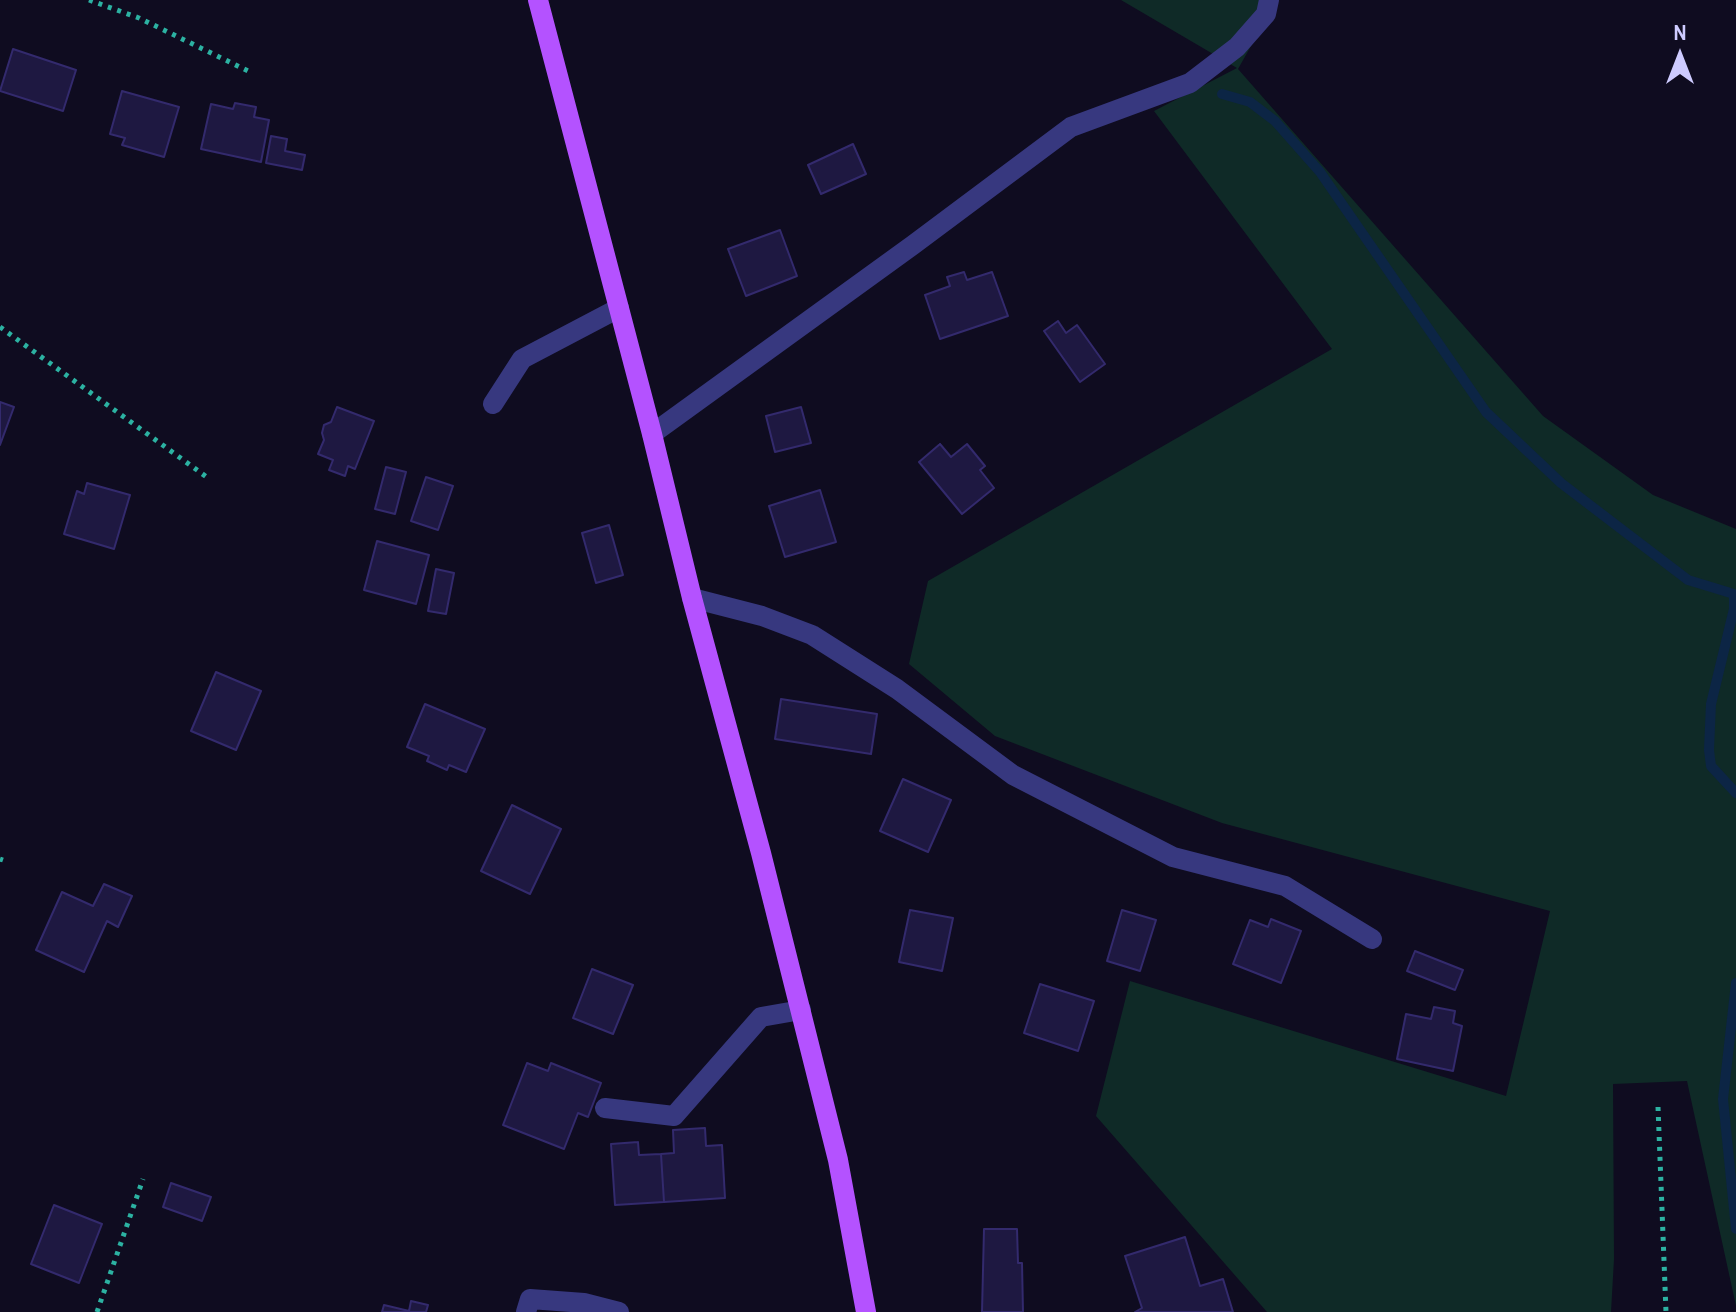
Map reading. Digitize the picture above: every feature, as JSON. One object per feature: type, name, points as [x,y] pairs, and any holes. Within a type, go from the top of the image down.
[{"type":"main road","points":[[538,0],[801,1010],[838,1160],[866,1312]]},
{"type":"lane","points":[[652,434],[1071,127],[1190,83],[1237,47],[1266,14],[1269,0]]},
{"type":"lane","points":[[493,404],[522,359],[619,308]]},
{"type":"lane","points":[[692,598],[762,616],[812,635],[897,689],[1013,775],[1173,857],[1285,886],[1372,939]]},
{"type":"lane","points":[[605,1108],[674,1116],[761,1017],[801,1010]]},
{"type":"lane","points":[[526,1312],[530,1299],[584,1303],[619,1312]]},
{"type":"path","points":[[89,0],[139,18],[248,71]]},
{"type":"path","points":[[0,327],[208,478]]},
{"type":"path","points":[[1658,1107],[1666,1312]]},
{"type":"path","points":[[97,1312],[143,1179]]},
{"type":"green space","points":[[1121,0],[1277,0],[1238,69],[1543,416],[1653,495],[1736,529],[1736,1306],[1687,1081],[1613,1084],[1614,1259],[1611,1312],[1267,1312],[1096,1116],[1130,981],[1506,1096],[1550,911],[1222,823],[995,736],[909,664],[928,581],[1332,349],[1154,111],[1237,68]]},
{"type":"building","points":[[13,49],[76,70],[63,111],[0,91]]},
{"type":"building","points":[[122,91],[179,107],[164,157],[122,145],[125,138],[110,134]]},
{"type":"building","points":[[235,103],[256,107],[254,117],[269,120],[261,162],[201,149],[211,104],[233,109]]},
{"type":"building","points":[[271,136],[287,139],[285,151],[305,155],[302,170],[266,163]]},
{"type":"building","points":[[853,144],[866,174],[821,194],[808,165]]},
{"type":"building","points":[[780,230],[797,276],[746,296],[728,249]]},
{"type":"building","points":[[964,272],[967,280],[992,272],[1008,316],[940,339],[925,295],[950,286],[947,277]]},
{"type":"building","points":[[1058,321],[1066,333],[1077,325],[1105,364],[1080,382],[1044,331]]},
{"type":"building","points":[[0,402],[14,407],[0,445]]},
{"type":"building","points":[[337,407],[374,421],[355,469],[348,466],[345,476],[329,470],[333,460],[318,454],[324,440],[324,425],[331,422]]},
{"type":"building","points":[[801,407],[811,443],[775,452],[766,416]]},
{"type":"building","points":[[940,444],[951,457],[967,444],[985,466],[980,470],[994,488],[962,514],[919,462]]},
{"type":"building","points":[[386,467],[406,472],[395,514],[375,509]]},
{"type":"building","points":[[426,477],[453,486],[438,530],[411,521]]},
{"type":"building","points":[[87,483],[130,495],[114,549],[64,534],[77,491],[84,494]]},
{"type":"building","points":[[820,490],[836,542],[785,557],[769,506]]},
{"type":"building","points":[[609,525],[623,575],[596,583],[582,533]]},
{"type":"building","points":[[377,541],[429,555],[416,604],[364,590]]},
{"type":"building","points":[[436,569],[454,573],[446,614],[428,611]]},
{"type":"building","points":[[216,672],[261,691],[236,750],[191,731]]},
{"type":"building","points":[[781,699],[877,714],[871,754],[775,739]]},
{"type":"building","points":[[425,704],[485,729],[466,772],[449,765],[447,770],[427,761],[429,756],[407,747]]},
{"type":"building","points":[[903,779],[951,800],[928,852],[880,831]]},
{"type":"building","points":[[512,805],[561,829],[530,894],[481,871]]},
{"type":"building","points":[[104,884],[132,896],[118,927],[107,921],[84,972],[36,950],[62,892],[93,906]]},
{"type":"building","points":[[910,910],[953,918],[942,971],[899,962]]},
{"type":"building","points":[[1122,910],[1156,920],[1140,971],[1107,961]]},
{"type":"building","points":[[1271,919],[1301,931],[1281,983],[1233,964],[1250,920],[1268,927]]},
{"type":"building","points":[[1415,951],[1463,970],[1455,990],[1407,971]]},
{"type":"building","points":[[592,969],[633,985],[613,1034],[573,1018]]},
{"type":"building","points":[[1040,984],[1094,1001],[1078,1051],[1024,1033]]},
{"type":"building","points":[[1434,1007],[1455,1011],[1453,1023],[1462,1026],[1453,1071],[1397,1059],[1406,1014],[1431,1019]]},
{"type":"building","points":[[527,1063],[548,1071],[551,1063],[601,1083],[588,1117],[578,1113],[564,1149],[503,1125]]},
{"type":"building","points":[[705,1128],[706,1146],[722,1145],[725,1198],[664,1202],[661,1154],[674,1153],[673,1130]]},
{"type":"building","points":[[638,1142],[639,1155],[661,1154],[664,1202],[615,1205],[611,1144]]},
{"type":"building","points":[[171,1183],[211,1197],[202,1221],[163,1207]]},
{"type":"building","points":[[54,1205],[102,1224],[79,1283],[31,1264]]},
{"type":"building","points":[[984,1229],[1017,1229],[1018,1263],[1022,1263],[1023,1312],[982,1312]]},
{"type":"building","points":[[1185,1237],[1200,1286],[1223,1279],[1233,1312],[1135,1312],[1142,1308],[1125,1256]]},
{"type":"building","points":[[411,1301],[428,1305],[426,1312],[382,1312],[384,1305],[409,1311]]},
{"type":"waterway","points":[[1222,94],[1250,102],[1275,121],[1320,172],[1486,412],[1561,483],[1688,580],[1734,594],[1734,609],[1711,704],[1709,750],[1711,766],[1736,793]]},
{"type":"waterway","points":[[1736,983],[1723,1099],[1736,1229]]}]
